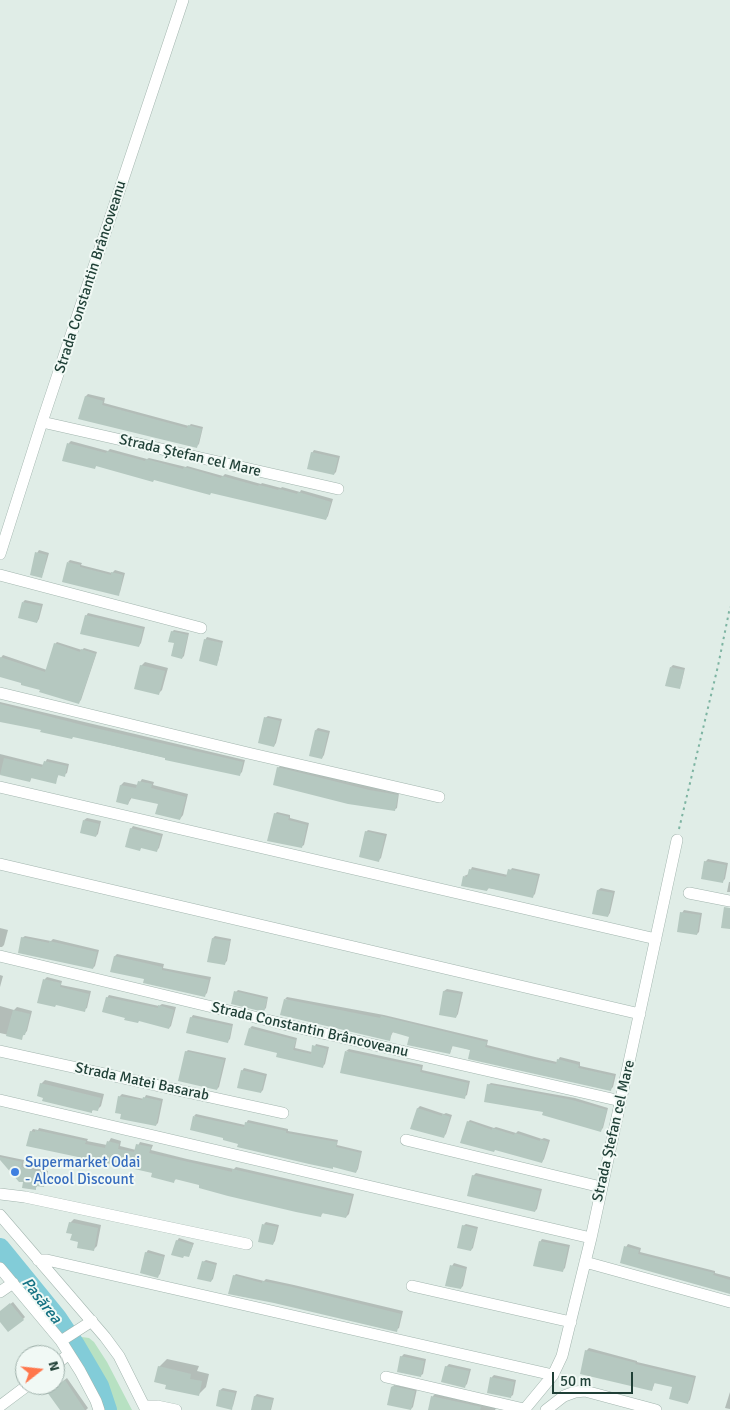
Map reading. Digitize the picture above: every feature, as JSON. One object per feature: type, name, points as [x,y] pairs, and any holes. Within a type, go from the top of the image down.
[{"type":"street","name":"Strada Constantin Brâncoveanu","points":[[0,554],[4,525],[42,422],[183,0]]},
{"type":"street","name":"Strada Ștefan cel Mare","points":[[42,422],[338,489]]},
{"type":"street","points":[[0,575],[201,628]]},
{"type":"street","points":[[0,693],[440,797]]},
{"type":"street","points":[[0,787],[656,939]]},
{"type":"street","name":"Strada Ștefan cel Mare","points":[[524,1410],[554,1375],[562,1356],[586,1262],[677,840]]},
{"type":"street","points":[[0,864],[640,1014]]},
{"type":"street","points":[[690,893],[730,900]]},
{"type":"street","name":"Strada Constantin Brâncoveanu","points":[[0,956],[300,1028],[621,1101]]},
{"type":"street","name":"Strada Matei Basarab","points":[[0,1051],[283,1113]]},
{"type":"street","points":[[0,1100],[591,1238]]},
{"type":"street","points":[[406,1140],[601,1187]]},
{"type":"street","points":[[0,1194],[25,1197],[247,1244]]},
{"type":"street","points":[[0,1215],[88,1322],[119,1356],[145,1408],[157,1406],[176,1410]]},
{"type":"street","points":[[38,1260],[47,1260],[554,1375]]},
{"type":"street","points":[[586,1262],[730,1302]]},
{"type":"street","points":[[0,1268],[63,1339],[99,1410]]},
{"type":"street","points":[[0,1292],[13,1283]]},
{"type":"street","points":[[412,1286],[570,1322]]},
{"type":"street","points":[[63,1339],[88,1322]]},
{"type":"street","points":[[65,1358],[70,1354]]},
{"type":"street","points":[[386,1377],[524,1410]]},
{"type":"street","points":[[546,1410],[564,1396],[585,1391],[656,1410]]},
{"type":"street","points":[[0,1406],[15,1395]]},
{"type":"path","points":[[677,840],[684,802],[718,666],[730,607]]},
{"type":"green space","points":[[82,1337],[89,1338],[94,1342],[107,1362],[132,1410],[114,1410],[98,1373],[78,1340]]},
{"type":"building","points":[[85,396],[103,401],[102,405],[187,428],[188,425],[202,429],[197,448],[78,419]]},
{"type":"building","points":[[67,443],[145,461],[146,459],[183,469],[184,467],[258,486],[297,494],[298,492],[331,502],[326,520],[211,493],[210,495],[96,466],[95,469],[62,461]]},
{"type":"building","points":[[311,452],[338,458],[334,475],[307,469]]},
{"type":"building","points":[[35,552],[47,555],[42,578],[30,575]]},
{"type":"building","points":[[67,562],[111,575],[111,572],[123,575],[119,596],[62,582]]},
{"type":"building","points":[[22,602],[41,606],[37,623],[18,618]]},
{"type":"building","points":[[85,615],[143,629],[139,647],[80,634]]},
{"type":"building","points":[[171,631],[188,635],[182,659],[171,656],[174,643],[168,642]]},
{"type":"building","points":[[204,639],[222,643],[217,666],[199,661]]},
{"type":"building","points":[[54,643],[80,652],[81,649],[96,654],[79,704],[39,692],[40,690],[0,677],[0,657],[45,672]]},
{"type":"building","points":[[140,665],[165,671],[159,695],[134,689]]},
{"type":"building","points":[[670,667],[684,670],[680,689],[665,686]]},
{"type":"building","points":[[0,704],[243,762],[240,776],[165,760],[165,758],[114,746],[73,737],[72,739],[40,732],[41,730],[0,722]]},
{"type":"building","points":[[264,717],[280,721],[274,747],[258,743]]},
{"type":"building","points":[[315,730],[328,733],[322,759],[309,756]]},
{"type":"building","points":[[4,758],[42,767],[44,761],[67,766],[65,777],[58,775],[56,784],[31,778],[30,782],[0,775]]},
{"type":"building","points":[[277,767],[369,790],[398,795],[395,811],[348,804],[273,785]]},
{"type":"building","points":[[138,781],[152,784],[151,788],[186,797],[180,820],[155,814],[158,804],[130,798],[128,805],[116,802],[120,785],[136,788]]},
{"type":"building","points":[[274,813],[289,817],[288,820],[307,825],[302,848],[267,841]]},
{"type":"building","points":[[83,820],[99,824],[96,837],[80,833]]},
{"type":"building","points":[[130,828],[161,836],[157,852],[141,848],[140,851],[125,847]]},
{"type":"building","points":[[365,831],[385,836],[379,862],[359,857]]},
{"type":"building","points":[[704,861],[726,865],[723,883],[701,879]]},
{"type":"building","points":[[469,869],[506,877],[508,869],[538,876],[533,898],[488,888],[487,891],[461,886],[463,876],[467,877]]},
{"type":"building","points":[[597,890],[613,893],[608,917],[592,914]]},
{"type":"building","points":[[724,907],[730,908],[730,929],[721,928]]},
{"type":"building","points":[[680,912],[700,915],[697,935],[677,932]]},
{"type":"building","points":[[21,937],[97,952],[93,969],[18,953]]},
{"type":"building","points":[[212,938],[230,941],[225,965],[207,962]]},
{"type":"building","points":[[114,956],[162,967],[162,970],[209,980],[205,997],[143,983],[144,979],[110,972]]},
{"type":"building","points":[[43,979],[61,983],[60,987],[89,994],[85,1012],[56,1005],[55,1007],[37,1003]]},
{"type":"building","points":[[234,991],[267,999],[264,1012],[231,1004]]},
{"type":"building","points":[[443,991],[461,994],[456,1018],[439,1015]]},
{"type":"building","points":[[106,997],[158,1008],[158,1005],[174,1010],[169,1029],[139,1021],[138,1023],[124,1020],[125,1018],[102,1012]]},
{"type":"building","points":[[284,999],[380,1018],[381,1016],[487,1042],[485,1047],[532,1059],[556,1064],[557,1059],[579,1065],[578,1068],[614,1076],[611,1091],[468,1059],[470,1050],[452,1046],[450,1054],[407,1045],[409,1037],[392,1032],[390,1041],[280,1015]]},
{"type":"building","points":[[13,1010],[30,1014],[22,1040],[6,1036]]},
{"type":"building","points":[[190,1017],[232,1026],[228,1043],[186,1033]]},
{"type":"building","points":[[249,1028],[296,1040],[293,1050],[311,1054],[312,1045],[327,1049],[323,1068],[276,1057],[277,1053],[244,1045]]},
{"type":"building","points":[[185,1051],[224,1060],[217,1090],[178,1081]]},
{"type":"building","points":[[345,1051],[421,1067],[420,1072],[468,1083],[465,1099],[340,1073]]},
{"type":"building","points":[[241,1070],[265,1076],[261,1093],[237,1088]]},
{"type":"building","points":[[40,1083],[101,1098],[98,1111],[92,1110],[92,1113],[42,1101],[43,1098],[37,1096]]},
{"type":"building","points":[[487,1084],[572,1100],[607,1110],[601,1132],[542,1115],[543,1112],[484,1102]]},
{"type":"building","points":[[118,1096],[142,1100],[143,1097],[161,1101],[156,1126],[120,1119],[121,1114],[115,1113]]},
{"type":"building","points":[[417,1108],[450,1117],[444,1138],[410,1129]]},
{"type":"building","points":[[193,1116],[244,1127],[245,1122],[286,1131],[286,1133],[337,1142],[336,1147],[361,1153],[356,1173],[237,1147],[238,1144],[223,1140],[223,1138],[190,1130]]},
{"type":"building","points":[[467,1121],[492,1130],[492,1128],[548,1142],[542,1163],[460,1143]]},
{"type":"building","points":[[35,1130],[86,1141],[85,1144],[105,1148],[107,1141],[119,1144],[118,1149],[134,1152],[136,1144],[151,1147],[149,1153],[232,1172],[232,1169],[352,1196],[346,1218],[322,1213],[321,1217],[296,1212],[228,1196],[199,1188],[199,1185],[175,1179],[174,1183],[151,1177],[152,1173],[26,1146],[30,1131],[35,1132]]},
{"type":"building","points":[[0,1157],[22,1162],[21,1167],[47,1174],[44,1187],[36,1186],[36,1190],[22,1188],[23,1182],[19,1182],[0,1160]]},
{"type":"building","points":[[472,1175],[540,1191],[535,1212],[467,1196]]},
{"type":"building","points":[[69,1222],[98,1228],[94,1251],[77,1248],[78,1242],[70,1240],[72,1234],[66,1233]]},
{"type":"building","points":[[262,1224],[277,1227],[273,1245],[258,1242]]},
{"type":"building","points":[[462,1225],[477,1229],[471,1251],[457,1248]]},
{"type":"building","points":[[176,1240],[193,1245],[189,1257],[184,1256],[183,1258],[171,1255]]},
{"type":"building","points":[[539,1241],[568,1247],[563,1272],[533,1266]]},
{"type":"building","points":[[624,1246],[639,1250],[638,1254],[714,1273],[713,1275],[730,1280],[730,1294],[620,1263]]},
{"type":"building","points":[[145,1252],[164,1257],[158,1278],[140,1273]]},
{"type":"building","points":[[202,1261],[216,1265],[211,1282],[197,1279]]},
{"type":"building","points":[[450,1265],[466,1269],[461,1289],[445,1286]]},
{"type":"building","points":[[233,1275],[262,1283],[262,1281],[292,1287],[401,1314],[397,1332],[228,1294]]},
{"type":"building","points":[[10,1303],[24,1320],[8,1332],[0,1322],[0,1311]]},
{"type":"building","points":[[585,1350],[694,1378],[688,1404],[669,1399],[672,1387],[654,1383],[652,1391],[580,1374]]},
{"type":"building","points":[[400,1356],[424,1361],[421,1377],[397,1372]]},
{"type":"building","points":[[158,1366],[191,1374],[190,1379],[202,1381],[199,1396],[165,1389],[166,1385],[154,1382]]},
{"type":"building","points":[[445,1366],[469,1371],[465,1388],[441,1382]]},
{"type":"building","points":[[490,1377],[514,1382],[511,1398],[487,1393]]},
{"type":"building","points":[[65,1380],[85,1410],[60,1410],[49,1395],[65,1395]]},
{"type":"building","points":[[391,1387],[415,1391],[411,1410],[387,1405]]},
{"type":"building","points":[[219,1390],[235,1393],[232,1410],[216,1406]]},
{"type":"building","points":[[254,1396],[273,1400],[270,1410],[251,1410]]},
{"type":"building","points":[[431,1396],[481,1407],[480,1410],[428,1410]]},
{"type":"waterway","name":"Pasărea","points":[[0,1248],[57,1318],[75,1345],[99,1386],[107,1410]]},
{"type":"place","name":"Supermarket Odai - Alcool Discount","points":[[15,1172]]}]
